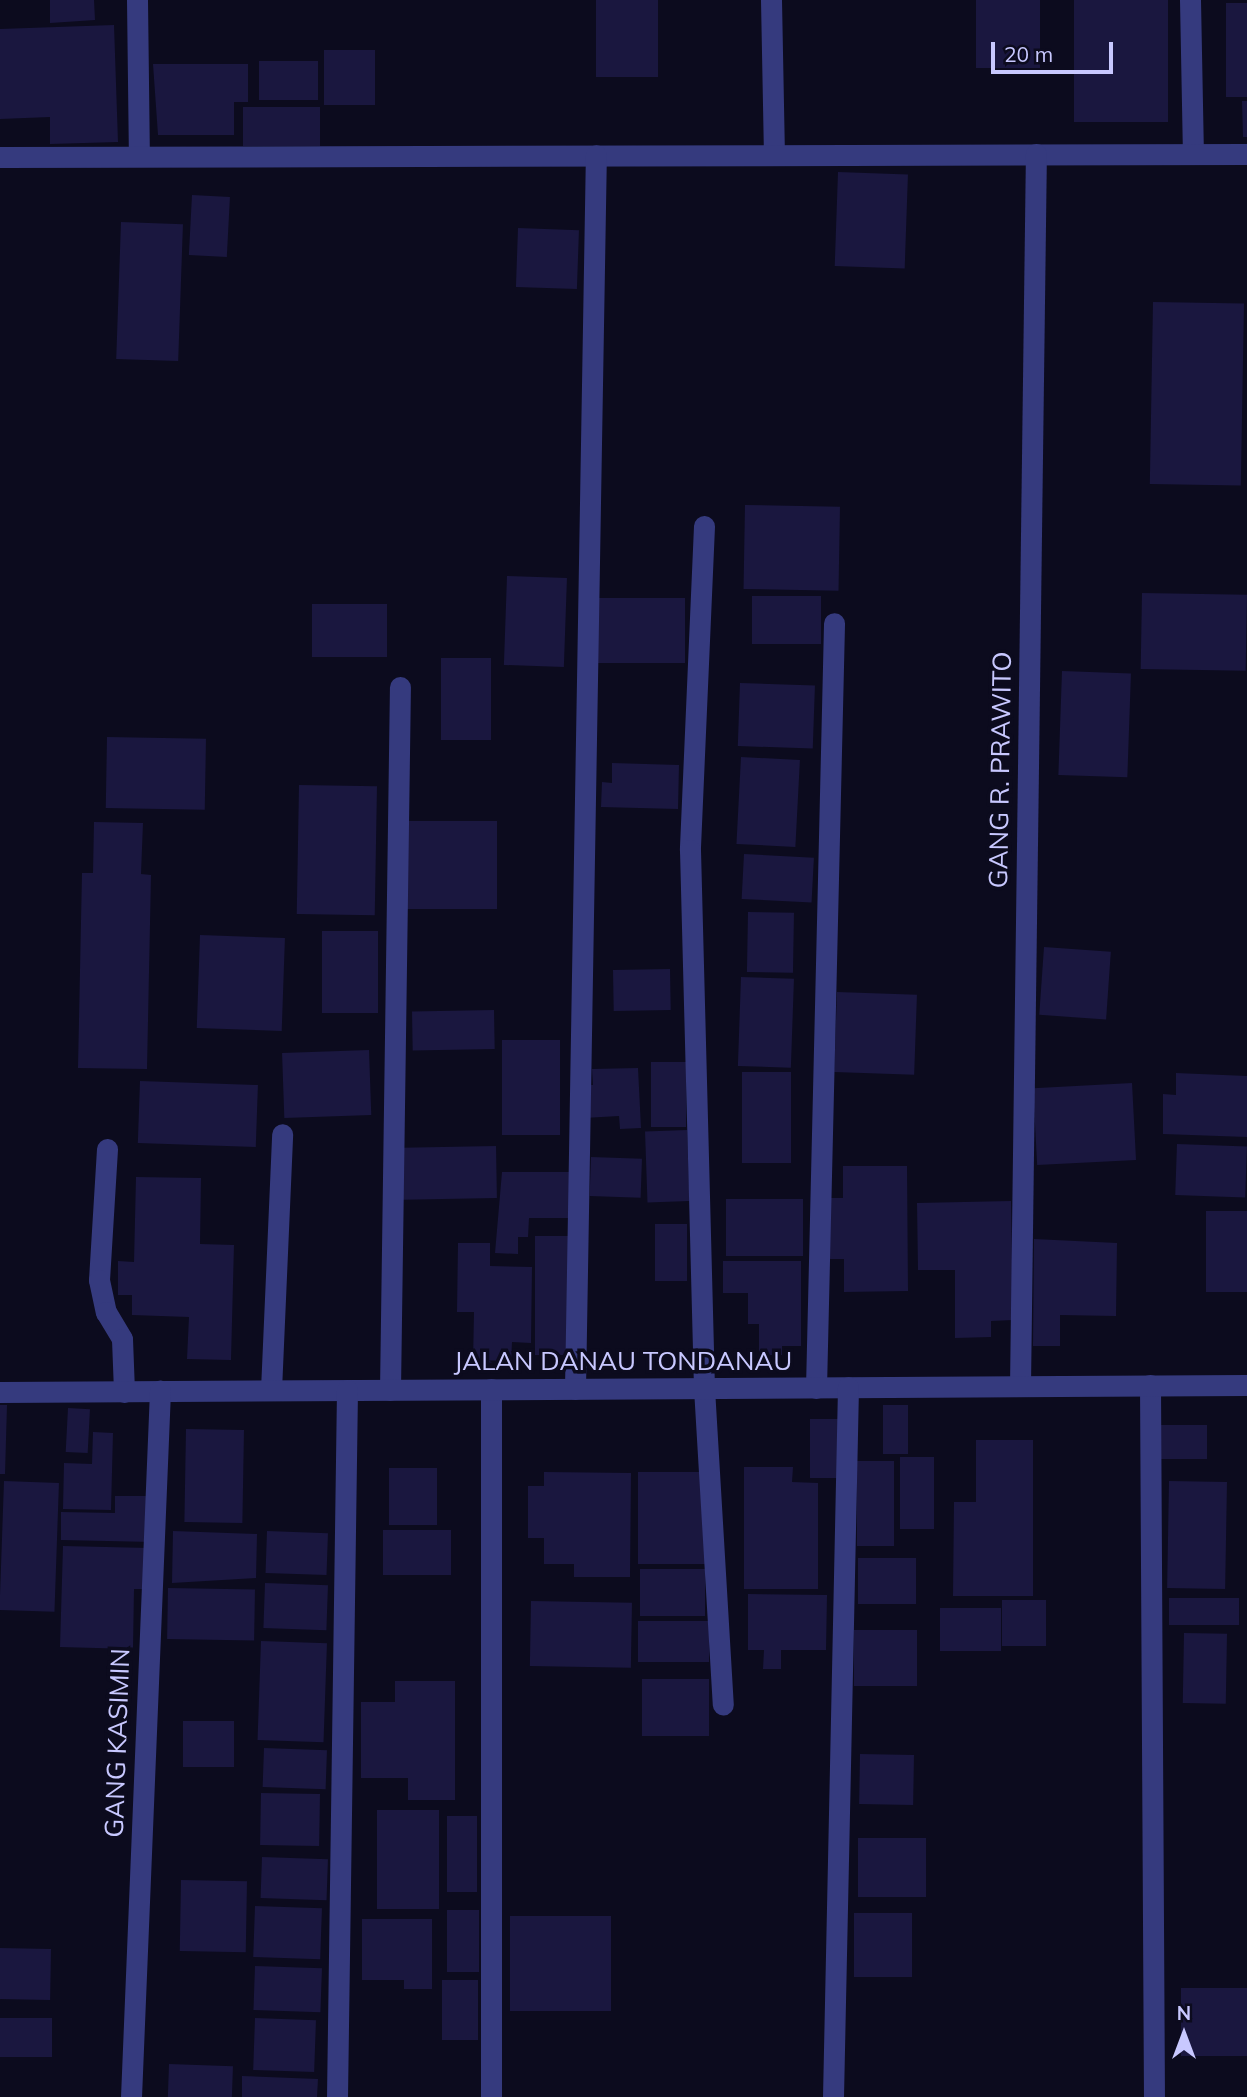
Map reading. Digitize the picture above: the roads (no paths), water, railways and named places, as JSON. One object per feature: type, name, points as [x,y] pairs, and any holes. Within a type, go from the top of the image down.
[{"type":"street","points":[[137,0],[139,156]]},
{"type":"street","points":[[771,0],[774,155]]},
{"type":"street","points":[[1190,0],[1193,153]]},
{"type":"street","points":[[0,157],[1247,153]]},
{"type":"street","name":"GANG R. PRAWITO","points":[[1020,1386],[1036,154]]},
{"type":"street","points":[[575,1389],[596,155]]},
{"type":"street","points":[[704,526],[690,850],[704,1388],[723,1704]]},
{"type":"street","points":[[816,1388],[834,623]]},
{"type":"street","points":[[390,1390],[400,687]]},
{"type":"street","points":[[271,1390],[282,1135]]},
{"type":"street","points":[[107,1149],[99,1280],[106,1312],[122,1339],[124,1392]]},
{"type":"street","points":[[1150,1385],[1154,2097]]},
{"type":"street","name":"JALAN DANAU TONDANAU","points":[[0,1392],[1247,1385]]},
{"type":"street","points":[[833,2097],[848,1387]]},
{"type":"street","points":[[491,1389],[491,2097]]},
{"type":"street","points":[[337,2097],[347,1390]]},
{"type":"street","name":"GANG KASIMIN","points":[[131,2097],[160,1391]]}]
